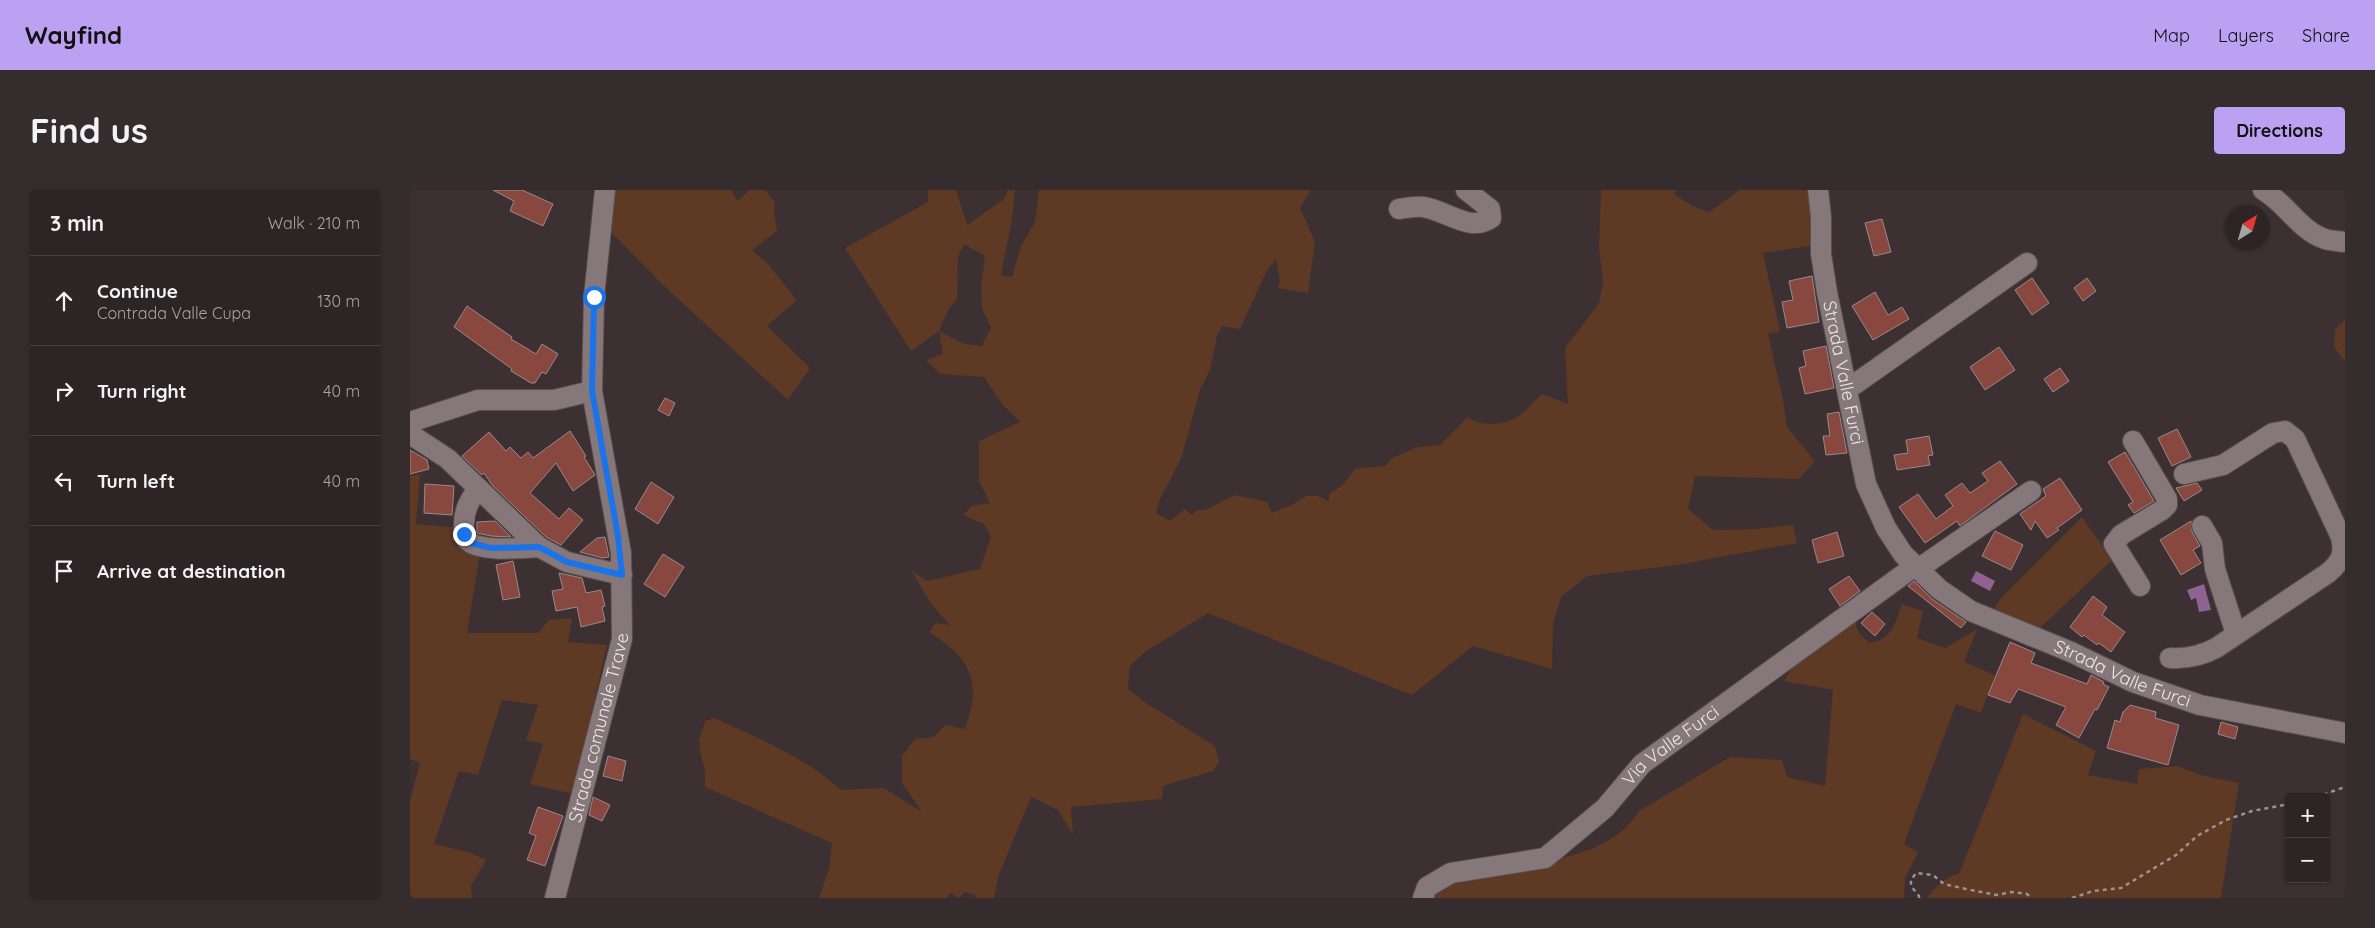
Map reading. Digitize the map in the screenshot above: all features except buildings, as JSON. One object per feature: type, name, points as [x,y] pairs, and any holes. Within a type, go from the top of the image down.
[{"type":"street","name":"Strada comunale Trave","points":[[555,898],[622,638],[621,553],[592,391],[594,297],[605,190]]},
{"type":"street","points":[[1399,209],[1422,206],[1472,224],[1483,224],[1491,218],[1490,209],[1466,190]]},
{"type":"street","name":"Strada Valle Furci","points":[[1818,190],[1822,264],[1866,484],[1886,528],[1903,554],[1939,589],[1970,611],[2071,652],[2133,682],[2200,706],[2345,733]]},
{"type":"street","points":[[2263,190],[2272,195],[2315,234],[2326,240],[2345,242]]},
{"type":"street","points":[[1846,386],[1855,384],[2027,263]]},
{"type":"street","points":[[410,422],[478,400],[554,400],[592,391]]},
{"type":"street","points":[[2170,658],[2186,659],[2204,654],[2236,634],[2328,573],[2343,557],[2344,544],[2295,439],[2285,431],[2273,433],[2223,465],[2184,474]]},
{"type":"street","points":[[410,434],[448,459],[539,547],[567,562],[622,575]]},
{"type":"street","points":[[2133,441],[2167,499],[2162,510],[2121,535],[2114,544],[2140,586]]},
{"type":"street","points":[[478,488],[468,502],[464,513],[464,534],[466,539],[471,543],[491,548],[539,547]]},
{"type":"street","points":[[1917,568],[2031,491]]},
{"type":"street","points":[[2202,526],[2212,543],[2215,569],[2236,634]]},
{"type":"street","name":"Via Valle Furci","points":[[1423,898],[1427,887],[1451,872],[1545,858],[1605,808],[1642,764],[1917,568]]},
{"type":"path","points":[[2328,793],[2345,787]]},
{"type":"path","points":[[2072,898],[2093,891],[2121,888],[2176,855],[2198,836],[2226,820],[2252,811],[2285,805]]},
{"type":"path","points":[[1919,898],[1911,886],[1911,880],[1916,873],[1933,876],[1944,884],[1966,889],[1997,895],[2011,892],[2027,894],[2032,898]]},
{"type":"shaded area","points":[[612,190],[731,190],[737,201],[750,190],[765,190],[775,202],[774,212],[777,231],[752,250],[768,264],[797,300],[767,326],[810,368],[788,400],[662,284],[608,229]]},
{"type":"shaded area","points":[[928,190],[956,190],[967,225],[1003,200],[1008,190],[1015,190],[1012,219],[1001,275],[1012,277],[1021,246],[1035,222],[1039,190],[1311,190],[1300,208],[1315,242],[1308,293],[1278,288],[1280,281],[1276,259],[1267,270],[1240,329],[1222,326],[1217,336],[1210,370],[1200,390],[1181,459],[1160,499],[1156,513],[1170,521],[1185,509],[1192,515],[1197,510],[1206,510],[1234,495],[1267,502],[1272,513],[1312,495],[1329,501],[1329,494],[1343,485],[1355,469],[1385,466],[1392,458],[1418,447],[1440,445],[1468,417],[1485,424],[1510,420],[1523,413],[1542,394],[1568,404],[1565,348],[1599,303],[1603,282],[1599,248],[1601,190],[1676,190],[1674,194],[1692,206],[1709,212],[1740,190],[1811,190],[1815,245],[1763,253],[1780,331],[1768,334],[1787,427],[1815,461],[1799,479],[1695,476],[1688,509],[1713,530],[1756,529],[1793,525],[1797,543],[1677,565],[1587,576],[1561,597],[1553,624],[1552,669],[1473,646],[1412,695],[1208,613],[1145,652],[1130,666],[1128,689],[1146,703],[1215,746],[1219,762],[1213,771],[1163,786],[1162,799],[1071,807],[1073,835],[1058,810],[1031,797],[998,877],[994,898],[976,898],[975,895],[966,892],[958,898],[951,893],[946,898],[819,898],[829,869],[832,843],[705,787],[705,770],[699,740],[705,721],[714,718],[797,758],[841,790],[884,788],[922,812],[902,783],[902,756],[915,739],[934,737],[945,725],[965,729],[973,698],[970,673],[964,662],[955,652],[929,632],[936,623],[950,625],[931,604],[911,570],[927,581],[980,569],[991,537],[984,524],[963,515],[972,506],[990,503],[979,481],[979,441],[1020,422],[1002,404],[984,377],[940,374],[926,360],[943,354],[939,331],[911,351],[845,248],[928,202]],"holes":[[[964,244],[985,256],[981,286],[982,308],[991,328],[982,346],[964,344],[939,331],[948,310],[957,299],[958,257]]]},
{"type":"shaded area","points":[[2345,320],[2345,362],[2334,347],[2335,329]]},
{"type":"shaded area","points":[[420,474],[416,524],[460,528],[481,548],[467,633],[538,633],[549,620],[572,618],[568,642],[607,645],[573,794],[530,784],[543,744],[526,740],[538,705],[502,700],[478,775],[459,771],[434,844],[468,852],[486,860],[471,886],[472,898],[410,898],[410,801],[420,763],[410,759],[410,476]]},
{"type":"shaded area","points":[[2082,517],[2112,560],[2038,630],[1994,610],[2000,599]]},
{"type":"shaded area","points":[[1976,571],[1995,581],[1990,591],[1971,581]]},
{"type":"shaded area","points":[[2204,584],[2211,610],[2199,612],[2196,598],[2191,600],[2187,590]]},
{"type":"shaded area","points":[[1902,604],[1923,611],[1917,638],[1945,648],[1977,629],[1964,662],[1995,675],[1981,713],[1956,704],[1904,844],[1918,852],[1905,878],[1904,898],[1433,898],[1438,888],[1459,878],[1482,872],[1557,859],[1581,853],[1604,843],[1623,830],[1639,811],[1730,757],[1782,760],[1787,777],[1825,786],[1833,690],[1784,681],[1794,665],[1855,618],[1859,632],[1870,643],[1884,638],[1895,624]]},
{"type":"shaded area","points":[[2023,714],[2096,751],[2088,775],[2137,784],[2139,769],[2177,766],[2204,776],[2239,783],[2221,898],[1927,898],[1941,883],[1959,874]]},
{"type":"route","points":[[464,534],[471,543],[491,548],[539,547],[567,562],[622,575],[621,553],[592,391],[594,297]]}]
